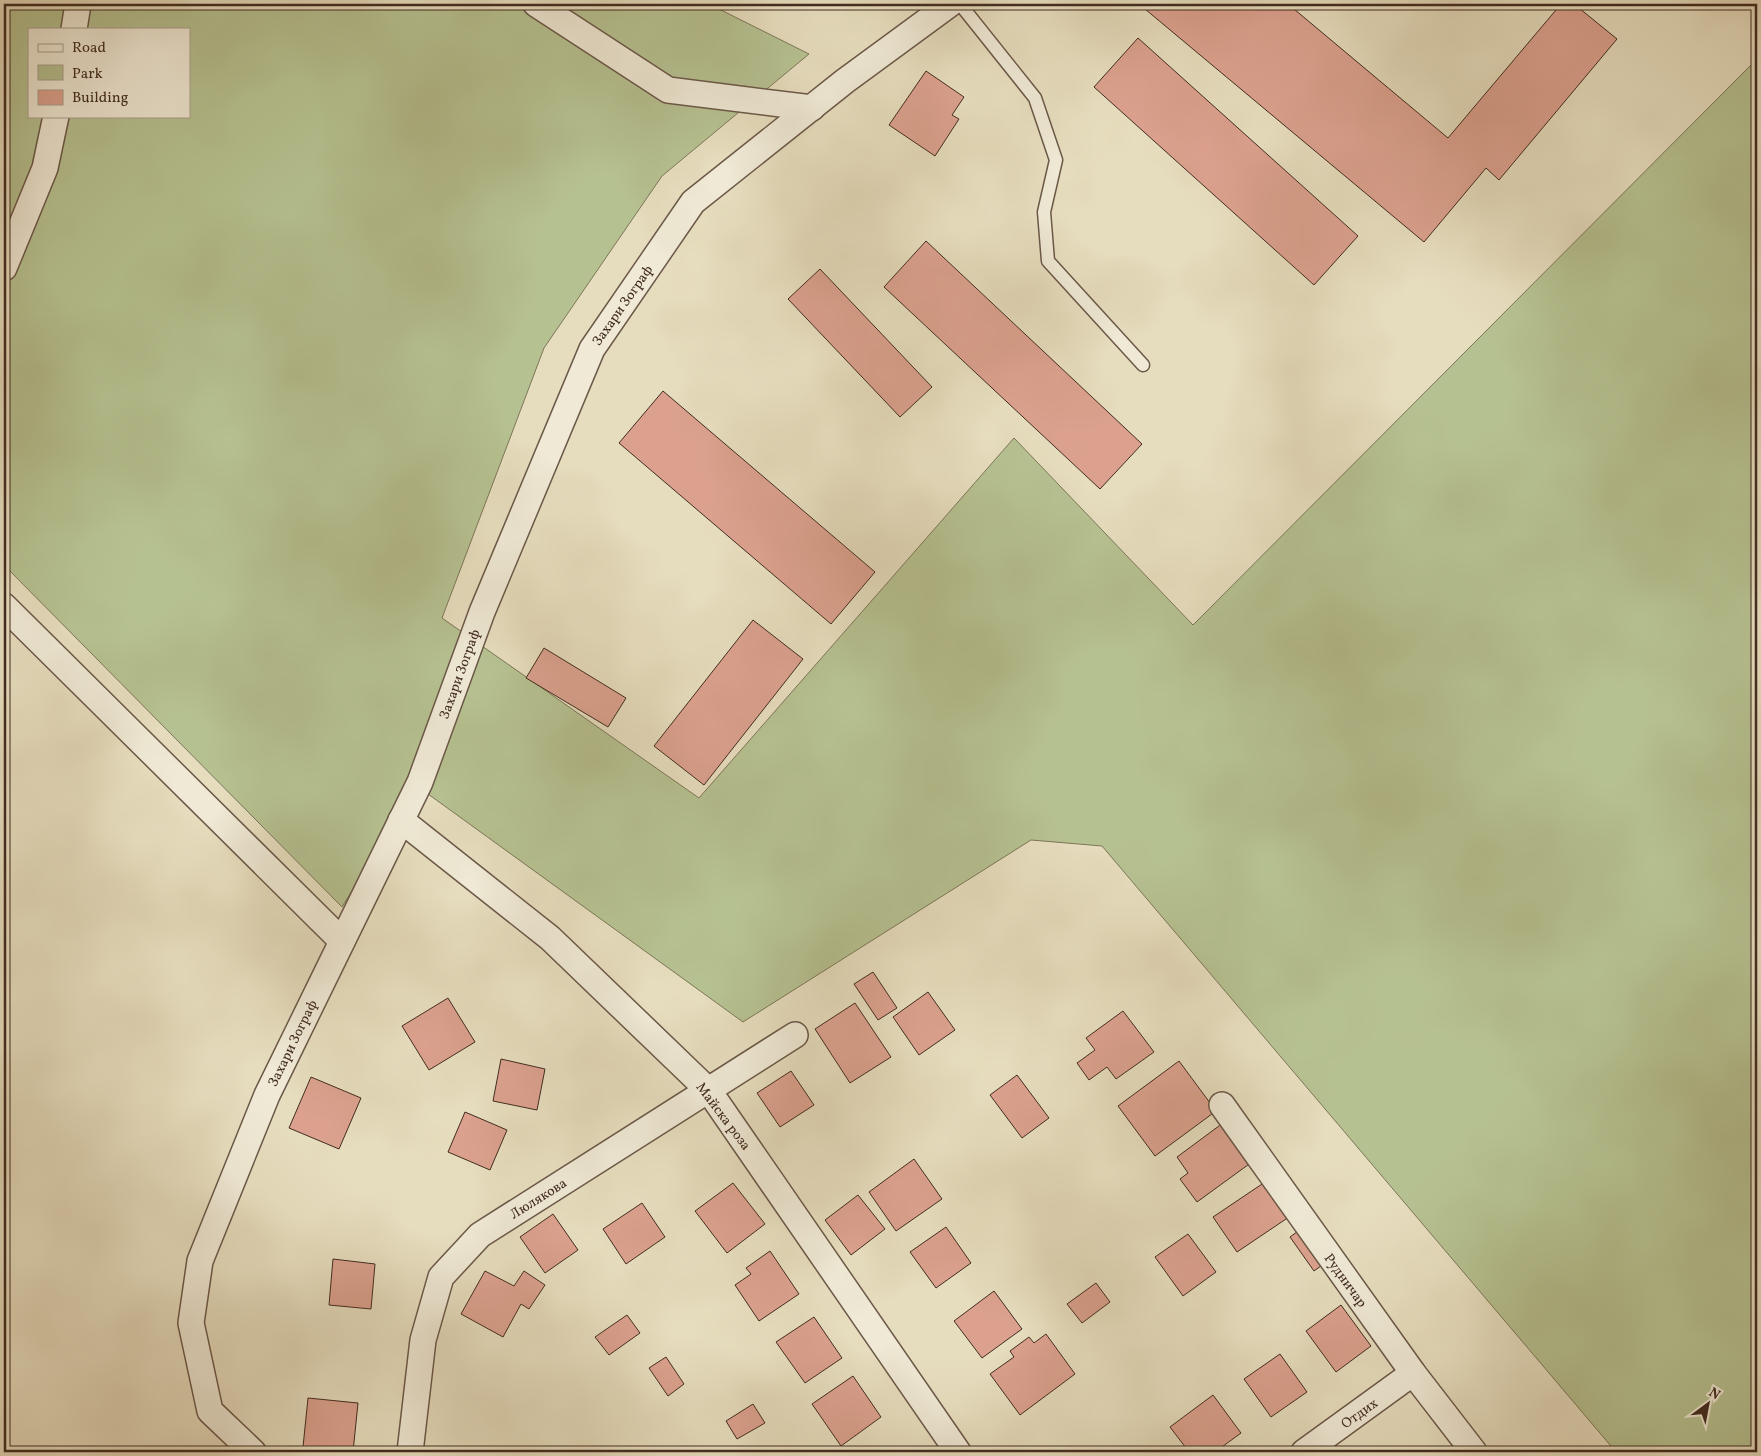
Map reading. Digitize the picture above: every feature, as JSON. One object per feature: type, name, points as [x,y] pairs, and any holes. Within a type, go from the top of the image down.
[{"type":"street","points":[[74,28],[78,4]]},
{"type":"street","points":[[536,4],[668,90],[812,108]]},
{"type":"street","name":"Захари Зограф","points":[[253,1452],[210,1411],[191,1323],[200,1261],[267,1095],[420,782],[482,612],[592,349],[693,202],[845,81],[950,4]]},
{"type":"street","points":[[4,268],[45,168],[56,118]]},
{"type":"street","points":[[4,606],[342,941]]},
{"type":"street","name":"Майска роза","points":[[401,820],[550,938],[708,1091],[958,1452]]},
{"type":"street","name":"Люлякова","points":[[410,1452],[423,1340],[441,1277],[480,1235],[795,1035]]},
{"type":"street","name":"Рудничар","points":[[1222,1105],[1413,1373],[1474,1452]]},
{"type":"street","name":"Отдих","points":[[1304,1452],[1413,1373]]},
{"type":"lane","points":[[960,4],[1035,98],[1056,160],[1044,212],[1048,261],[1143,365]]},
{"type":"green space","points":[[4,4],[709,4],[809,54],[662,176],[544,348],[442,618],[699,798],[1014,438],[1193,625],[1757,59],[1757,1452],[1616,1452],[1102,846],[1031,840],[743,1022],[417,786],[342,907],[4,565]]},
{"type":"building","points":[[1139,4],[1288,4],[1448,138],[1561,4],[1574,4],[1617,39],[1499,180],[1486,168],[1424,242]]},
{"type":"building","points":[[1138,38],[1358,236],[1314,285],[1094,87]]},
{"type":"building","points":[[926,71],[964,97],[952,115],[959,119],[935,156],[889,125]]},
{"type":"building","points":[[926,241],[1142,444],[1100,489],[884,287]]},
{"type":"building","points":[[820,269],[932,387],[900,417],[788,299]]},
{"type":"building","points":[[663,391],[875,572],[831,624],[619,443]]},
{"type":"building","points":[[753,620],[803,659],[704,785],[654,746]]},
{"type":"building","points":[[544,648],[626,698],[608,727],[526,678]]},
{"type":"building","points":[[873,972],[897,1008],[878,1020],[854,984]]},
{"type":"building","points":[[928,992],[955,1030],[919,1055],[893,1017]]},
{"type":"building","points":[[448,998],[475,1042],[429,1070],[402,1026]]},
{"type":"building","points":[[855,1003],[891,1057],[850,1083],[815,1029]]},
{"type":"building","points":[[1123,1011],[1154,1052],[1116,1079],[1107,1067],[1089,1080],[1077,1063],[1095,1050],[1086,1038]]},
{"type":"building","points":[[501,1059],[545,1069],[537,1110],[493,1101]]},
{"type":"building","points":[[1179,1061],[1216,1111],[1155,1156],[1118,1106]]},
{"type":"building","points":[[791,1071],[814,1105],[780,1127],[757,1093]]},
{"type":"building","points":[[1017,1075],[1049,1118],[1022,1138],[990,1095]]},
{"type":"building","points":[[311,1077],[361,1098],[339,1149],[289,1128]]},
{"type":"building","points":[[465,1112],[507,1130],[490,1170],[448,1152]]},
{"type":"building","points":[[1227,1120],[1256,1159],[1197,1202],[1180,1179],[1188,1173],[1177,1157]]},
{"type":"building","points":[[914,1159],[942,1199],[896,1231],[869,1192]]},
{"type":"building","points":[[1268,1180],[1292,1215],[1237,1252],[1213,1217]]},
{"type":"building","points":[[733,1183],[765,1224],[727,1253],[695,1211]]},
{"type":"building","points":[[858,1195],[885,1229],[851,1255],[825,1220]]},
{"type":"building","points":[[642,1203],[665,1237],[626,1264],[603,1229]]},
{"type":"building","points":[[553,1214],[578,1250],[545,1273],[520,1237]]},
{"type":"building","points":[[946,1227],[971,1263],[936,1288],[910,1252]]},
{"type":"building","points":[[1301,1229],[1325,1263],[1314,1271],[1290,1237]]},
{"type":"building","points":[[1188,1234],[1216,1272],[1183,1296],[1155,1257]]},
{"type":"building","points":[[770,1251],[799,1294],[759,1321],[735,1285],[751,1274],[746,1268]]},
{"type":"building","points":[[333,1259],[375,1264],[371,1309],[329,1305]]},
{"type":"building","points":[[485,1271],[514,1286],[524,1271],[545,1285],[529,1309],[521,1304],[503,1337],[461,1314]]},
{"type":"building","points":[[1096,1283],[1110,1302],[1082,1323],[1067,1304]]},
{"type":"building","points":[[994,1291],[1022,1329],[982,1358],[954,1321]]},
{"type":"building","points":[[1341,1305],[1371,1346],[1336,1372],[1306,1331]]},
{"type":"building","points":[[627,1315],[640,1333],[609,1355],[595,1337]]},
{"type":"building","points":[[814,1317],[842,1358],[805,1383],[776,1342]]},
{"type":"building","points":[[1046,1334],[1075,1374],[1020,1415],[990,1374],[1014,1357],[1010,1351],[1029,1337],[1034,1343]]},
{"type":"building","points":[[1280,1354],[1307,1392],[1271,1417],[1244,1379]]},
{"type":"building","points":[[666,1357],[684,1384],[668,1396],[649,1368]]},
{"type":"building","points":[[853,1376],[881,1417],[841,1446],[812,1404]]},
{"type":"building","points":[[1213,1395],[1241,1433],[1215,1452],[1189,1452],[1170,1427]]},
{"type":"building","points":[[308,1398],[358,1403],[353,1452],[303,1447]]},
{"type":"building","points":[[753,1404],[765,1423],[737,1439],[726,1421]]}]
